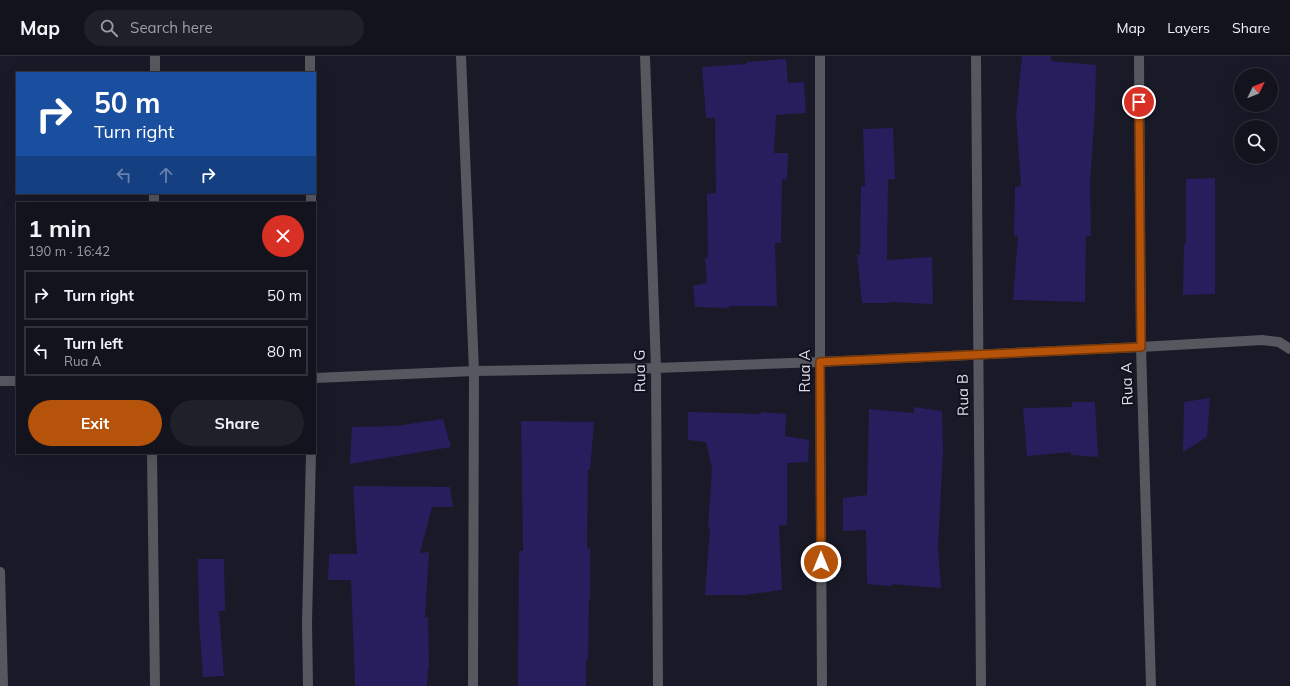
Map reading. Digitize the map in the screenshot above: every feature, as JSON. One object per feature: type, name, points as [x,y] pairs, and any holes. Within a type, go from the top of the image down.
[{"type":"street","points":[[155,56],[155,72]]},
{"type":"street","points":[[310,56],[310,72]]},
{"type":"street","points":[[461,56],[474,371],[473,686]]},
{"type":"street","name":"Rua G","points":[[645,56],[656,368],[658,686]]},
{"type":"street","name":"Rua A","points":[[820,56],[822,686]]},
{"type":"street","name":"Rua B","points":[[976,56],[982,686]]},
{"type":"street","name":"Rua A","points":[[1139,56],[1141,347],[1151,686]]},
{"type":"street","points":[[316,378],[474,371],[656,368],[820,362],[1262,340],[1279,342],[1290,348]]},
{"type":"street","points":[[0,381],[16,381]]},
{"type":"street","points":[[152,454],[155,686]]},
{"type":"street","points":[[308,686],[307,622],[311,454]]},
{"type":"street","points":[[0,572],[3,686]]},
{"type":"building","points":[[1022,56],[1051,56],[1051,61],[1096,65],[1090,185],[1091,236],[1086,236],[1085,302],[1013,300],[1018,236],[1014,236],[1015,187],[1021,186],[1016,116]]},
{"type":"building","points":[[786,59],[788,83],[804,82],[806,113],[776,115],[774,153],[788,153],[787,180],[782,179],[781,243],[775,243],[777,306],[729,306],[729,308],[695,307],[693,286],[707,283],[705,257],[708,258],[707,194],[716,193],[715,118],[706,118],[702,67],[747,64],[747,62]]},
{"type":"building","points":[[893,128],[895,179],[888,179],[887,260],[932,257],[933,304],[890,302],[862,303],[857,255],[860,255],[861,186],[865,186],[863,129]]},
{"type":"building","points":[[1215,178],[1215,294],[1183,295],[1184,244],[1186,244],[1186,179]]},
{"type":"building","points":[[1210,398],[1207,437],[1183,452],[1184,402]]},
{"type":"building","points":[[1072,402],[1095,402],[1098,457],[1071,455],[1071,452],[1027,456],[1023,408],[1072,407]]},
{"type":"building","points":[[914,407],[942,411],[943,452],[938,548],[941,588],[892,584],[892,586],[867,584],[866,530],[843,531],[843,498],[867,495],[869,409],[914,413]]},
{"type":"building","points":[[688,412],[761,414],[761,412],[786,414],[785,436],[809,440],[808,462],[787,463],[787,525],[779,526],[782,590],[744,595],[705,595],[710,527],[708,527],[712,468],[706,442],[688,440]]},
{"type":"building","points":[[443,419],[451,447],[350,464],[352,427],[395,426]]},
{"type":"building","points":[[521,421],[594,422],[590,470],[588,470],[587,549],[590,548],[590,599],[586,686],[518,686],[519,551],[523,551]]},
{"type":"building","points":[[353,486],[450,487],[453,507],[432,507],[420,553],[429,552],[425,617],[428,617],[429,669],[427,686],[355,686],[351,580],[328,580],[329,554],[357,554]]},
{"type":"building","points":[[198,559],[224,559],[225,611],[219,611],[224,676],[203,677],[199,621]]},
{"type":"route","points":[[821,562],[820,362],[1141,347],[1139,102]]}]
